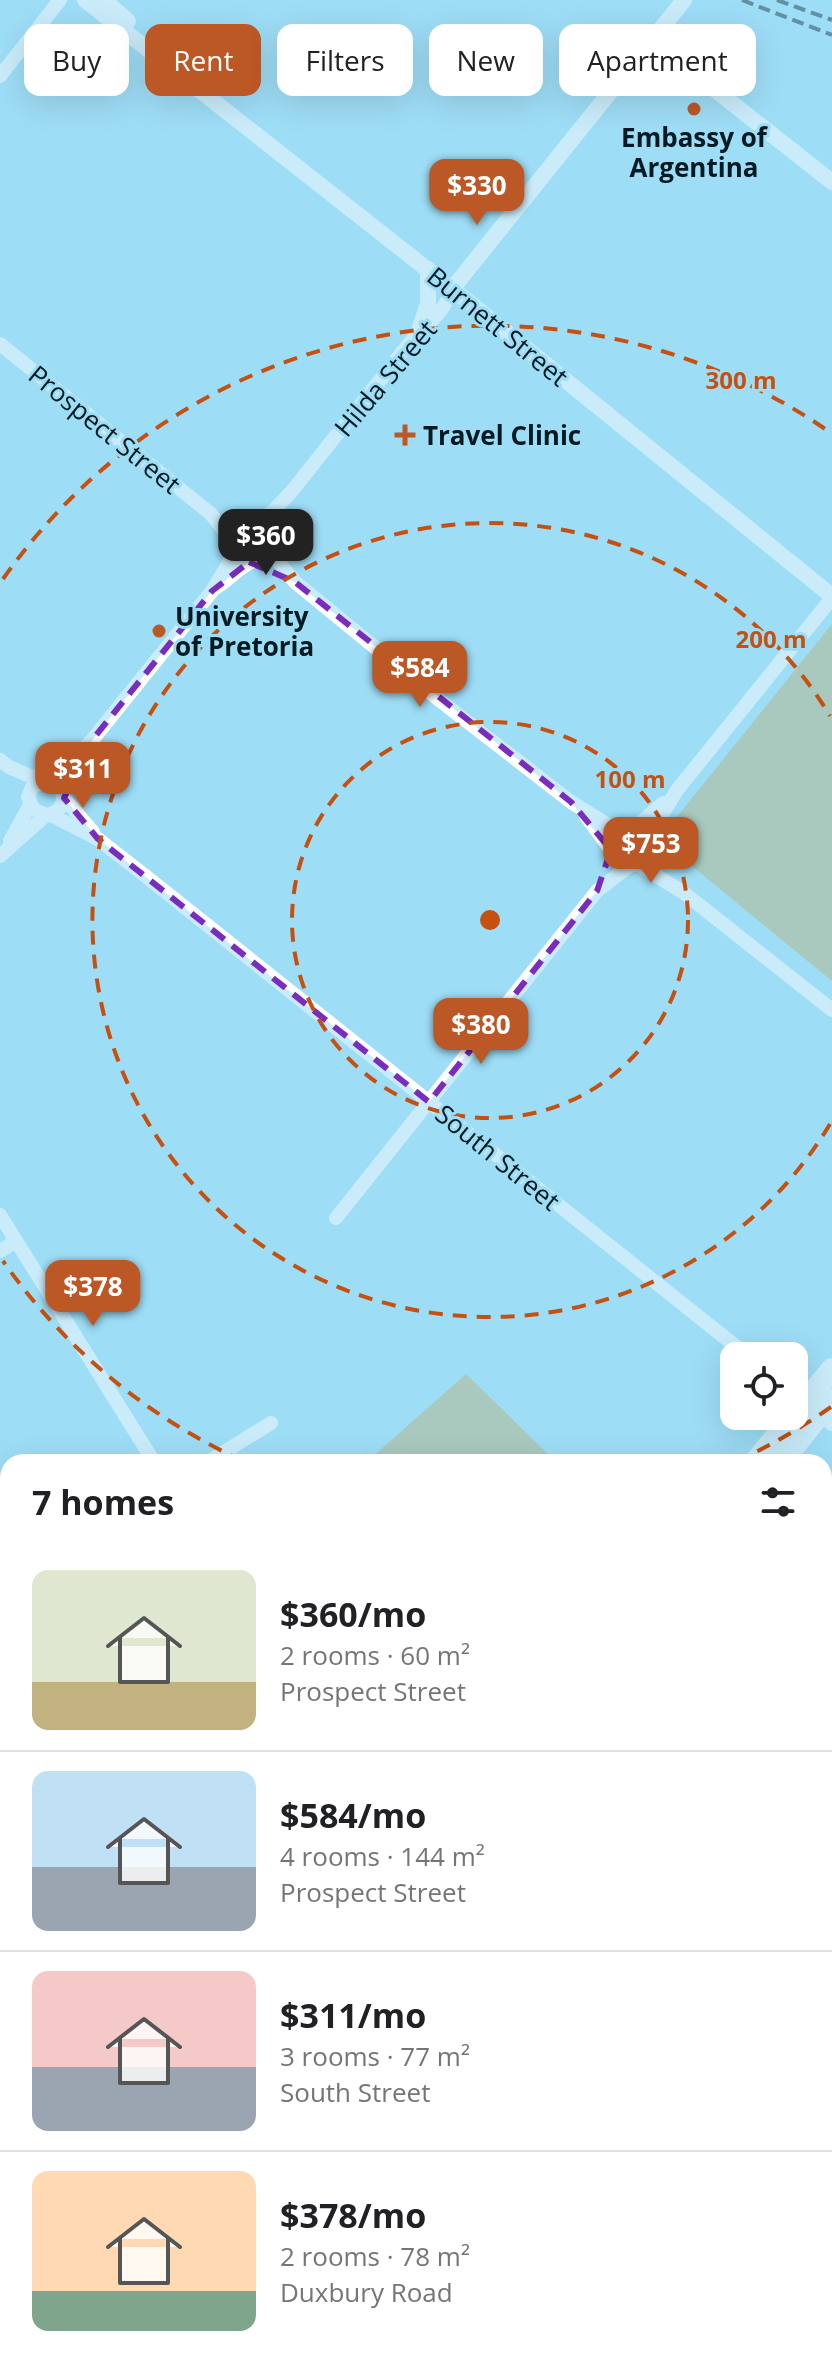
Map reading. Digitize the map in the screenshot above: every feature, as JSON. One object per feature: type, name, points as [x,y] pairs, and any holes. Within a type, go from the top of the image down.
[{"type":"main road","points":[[786,1454],[832,1369]]},
{"type":"main road","points":[[763,1454],[810,1409]]},
{"type":"street","points":[[0,76],[60,0]]},
{"type":"street","name":"Burnett Street","points":[[85,0],[145,48]]},
{"type":"street","points":[[104,0],[145,35]]},
{"type":"street","name":"Hilda Street","points":[[665,24],[684,0]]},
{"type":"street","name":"Burnett Street","points":[[206,96],[428,269],[832,597]]},
{"type":"street","name":"Hilda Street","points":[[248,528],[273,511],[292,491],[419,331],[448,302],[452,289],[607,96]]},
{"type":"street","points":[[723,96],[832,182]]},
{"type":"street","points":[[419,331],[428,303],[428,269]]},
{"type":"street","name":"Prospect Street","points":[[0,344],[211,514],[233,547]]},
{"type":"street","name":"Hilda Street","points":[[266,543],[292,491]]},
{"type":"street","name":"Prospect Street","points":[[211,514],[248,528]]},
{"type":"street","points":[[3,853],[29,801],[32,787],[66,766],[93,739],[212,591],[233,547],[236,533],[248,528],[260,531],[295,582]]},
{"type":"street","points":[[212,591],[263,556],[266,543]]},
{"type":"street","points":[[233,547],[240,560],[253,562],[295,582],[451,710],[571,802],[626,832],[640,835],[639,856]]},
{"type":"street","points":[[336,1218],[597,891],[639,856],[677,790],[832,597]]},
{"type":"street","points":[[3,853],[48,815],[59,810],[63,795],[93,739]]},
{"type":"street","points":[[5,764],[56,784],[63,795]]},
{"type":"street","points":[[5,764],[37,813],[48,815]]},
{"type":"street","points":[[597,891],[614,839],[677,790]]},
{"type":"street","name":"South Street","points":[[63,795],[98,839]]},
{"type":"street","points":[[571,802],[600,833],[618,863],[639,856]]},
{"type":"street","name":"South Street","points":[[48,815],[98,839],[730,1342]]},
{"type":"street","points":[[639,856],[832,1010]]},
{"type":"street","points":[[0,1215],[149,1454]]},
{"type":"street","points":[[0,1251],[16,1241]]},
{"type":"street","points":[[221,1454],[271,1423]]},
{"type":"highlighted area","points":[[249,562],[295,582],[571,802],[611,850],[597,891],[429,1102],[98,839],[64,798],[93,739],[212,591]]},
{"type":"shaded area","points":[[832,624],[832,981],[659,839]]},
{"type":"shaded area","points":[[466,1374],[548,1454],[376,1454]]},
{"type":"railway","points":[[742,0],[832,35]]},
{"type":"railway","points":[[777,0],[832,20]]},
{"type":"place","name":"Embassy of Argentina","points":[[694,109]]},
{"type":"place","name":"Travel Clinic","points":[[405,435]]},
{"type":"place","name":"University of Pretoria","points":[[159,631]]}]
